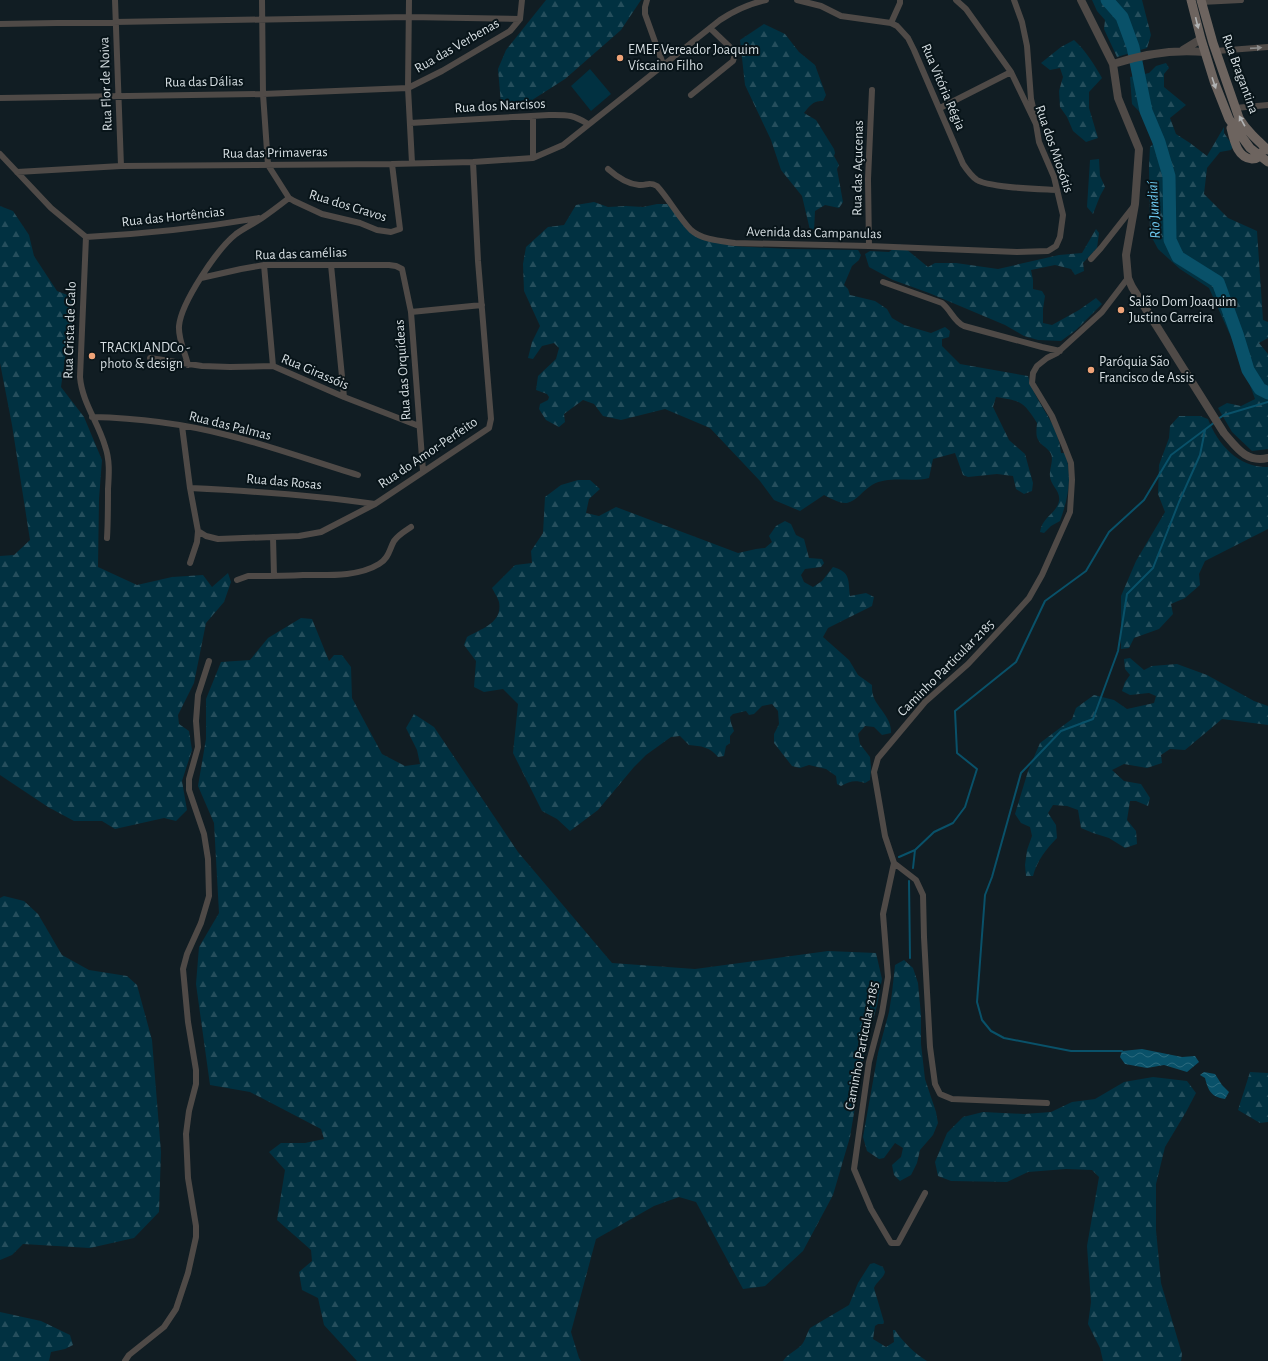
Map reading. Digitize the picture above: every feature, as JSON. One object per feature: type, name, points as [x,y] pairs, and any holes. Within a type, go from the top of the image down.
[{"type":"main road","name":"Rua Bragantina","points":[[1191,0],[1203,46],[1228,119],[1250,148],[1268,162]]},
{"type":"main road","name":"Rua Bragantina","points":[[1201,1],[1235,108],[1246,128],[1266,148]]},
{"type":"main road","points":[[1260,156],[1266,148]]},
{"type":"street","name":"Rua Flor de Noiva","points":[[115,0],[121,166]]},
{"type":"street","points":[[262,0],[263,94],[268,165],[289,198]]},
{"type":"street","points":[[409,0],[408,88],[412,164]]},
{"type":"street","name":"Rua das Verbenas","points":[[408,88],[442,71],[510,31],[520,19],[522,0]]},
{"type":"street","points":[[647,0],[645,7],[647,20],[663,64]]},
{"type":"street","points":[[533,116],[533,158],[563,145],[663,64],[736,10],[766,0]]},
{"type":"street","points":[[797,0],[821,6],[841,16],[891,23],[900,0]]},
{"type":"street","name":"Rua dos Miosótis","points":[[956,0],[966,9],[1011,72],[1036,124],[1039,142],[1054,177],[1063,215],[1060,237],[1056,246],[1048,251]]},
{"type":"street","points":[[1014,0],[1022,22],[1027,46],[1031,99],[1036,124]]},
{"type":"street","points":[[1081,0],[1113,64],[1118,98],[1139,149],[1135,204],[1126,255],[1128,278],[1132,287],[1224,433],[1242,454],[1259,460],[1268,458]]},
{"type":"street","points":[[1201,1],[1241,0]]},
{"type":"street","points":[[0,24],[409,17],[520,19]]},
{"type":"street","name":"Rua Vitória Régia","points":[[891,23],[897,26],[908,38],[940,108],[963,164],[972,176],[979,181],[997,185],[1057,190]]},
{"type":"street","points":[[692,95],[733,61],[735,54],[733,50],[710,28]]},
{"type":"street","points":[[1113,64],[1148,55],[1203,46]]},
{"type":"street","points":[[1182,50],[1203,46]]},
{"type":"street","points":[[1216,51],[1268,47]]},
{"type":"street","points":[[940,108],[1011,72]]},
{"type":"street","name":"Rua das Dálias","points":[[0,98],[118,95],[263,94],[408,88]]},
{"type":"street","name":"Rua das Açucenas","points":[[868,246],[868,179],[872,90]]},
{"type":"street","points":[[1235,108],[1268,105]]},
{"type":"street","name":"Rua dos Narcisos","points":[[410,123],[568,115],[576,117],[588,124]]},
{"type":"street","points":[[0,154],[51,208],[86,237]]},
{"type":"street","name":"Rua das Primaveras","points":[[16,172],[121,166],[412,164],[533,158]]},
{"type":"street","name":"Rua do Amor-Perfeito","points":[[198,531],[206,536],[218,539],[273,537],[321,532],[375,504],[488,428],[491,419],[473,162]]},
{"type":"street","name":"Rua dos Cravos","points":[[188,365],[181,343],[179,327],[182,312],[201,278],[225,244],[236,234],[262,218],[289,198],[322,214],[360,223],[377,230],[391,232],[400,230],[392,164]]},
{"type":"street","name":"Avenida das Campanulas","points":[[608,169],[621,179],[628,182],[641,186],[651,183],[657,186],[692,230],[707,238],[735,243],[868,246],[1017,252],[1048,251]]},
{"type":"street","points":[[1091,259],[1102,248],[1135,204]]},
{"type":"street","name":"Rua das Hortências","points":[[86,237],[160,232],[262,218]]},
{"type":"street","name":"Rua Crista de Galo","points":[[86,237],[80,386],[108,455],[107,538]]},
{"type":"street","points":[[264,265],[273,366]]},
{"type":"street","name":"Rua das camélias","points":[[201,278],[264,265],[389,265],[402,269]]},
{"type":"street","points":[[332,265],[344,397]]},
{"type":"street","name":"Rua das Orquídeas","points":[[402,269],[411,312],[423,471]]},
{"type":"street","points":[[883,282],[942,303],[950,310],[958,322],[964,326],[1060,351],[1102,312],[1128,278]]},
{"type":"street","points":[[411,312],[482,305]]},
{"type":"street","name":"Caminho Particular 2185","points":[[925,1193],[898,1243],[890,1243],[871,1209],[854,1169],[868,1062],[882,1013],[888,977],[883,914],[894,863],[885,836],[874,772],[878,758],[925,702],[968,664],[1029,598],[1042,575],[1070,512],[1072,480],[1071,463],[1052,416],[1032,383],[1033,373],[1037,366],[1047,358],[1060,351]]},
{"type":"street","name":"Rua Girassóis","points":[[150,358],[188,365],[230,367],[273,366],[344,397],[419,426]]},
{"type":"street","name":"Rua das Palmas","points":[[92,417],[141,420],[227,435],[358,475]]},
{"type":"street","points":[[182,426],[190,488],[198,531],[197,542],[190,564]]},
{"type":"street","name":"Rua das Rosas","points":[[190,488],[275,492],[375,504]]},
{"type":"street","points":[[237,580],[248,576],[354,572],[374,567],[385,560],[394,541],[411,527]]},
{"type":"street","points":[[273,537],[274,576]]},
{"type":"street","points":[[125,1361],[129,1355],[164,1327],[176,1309],[188,1273],[196,1237],[196,1226],[188,1178],[186,1134],[196,1078],[195,1061],[188,1022],[183,969],[187,954],[201,924],[209,896],[208,859],[204,834],[189,790],[189,779],[198,747],[196,717],[198,696],[209,662]]},
{"type":"street","points":[[894,863],[916,880],[923,895],[930,1047],[935,1084],[940,1094],[952,1099],[1047,1103]]},
{"type":"green space","points":[[546,0],[641,0],[621,30],[565,79],[529,102],[501,104],[498,69],[506,50]]},
{"type":"green space","points":[[1092,0],[1142,0],[1151,35],[1147,48],[1117,57],[1104,29],[1105,20],[1097,11]]},
{"type":"green space","points":[[764,24],[785,34],[799,52],[815,65],[826,95],[823,101],[814,103],[804,113],[816,120],[834,149],[834,156],[839,165],[837,169],[843,202],[839,208],[825,205],[815,211],[814,231],[812,232],[810,230],[802,196],[781,170],[771,140],[745,85],[740,40]]},
{"type":"green space","points":[[1074,40],[1090,58],[1102,78],[1089,92],[1089,108],[1098,138],[1086,142],[1073,131],[1067,117],[1060,107],[1059,91],[1063,77],[1060,68],[1050,70],[1041,63],[1061,47]]},
{"type":"green space","points":[[1166,63],[1169,68],[1164,74],[1164,87],[1186,105],[1170,118],[1176,134],[1207,156],[1224,127],[1224,133],[1233,146],[1231,150],[1220,152],[1207,168],[1204,194],[1228,218],[1257,231],[1263,320],[1268,322],[1268,338],[1259,343],[1268,354],[1268,449],[1252,451],[1232,432],[1218,408],[1227,403],[1241,406],[1255,399],[1240,357],[1209,288],[1180,269],[1158,249],[1150,234],[1150,147],[1162,135],[1132,104],[1130,77],[1149,73],[1156,66]]},
{"type":"green space","points":[[590,69],[611,94],[591,111],[571,86]]},
{"type":"green space","points":[[1099,159],[1100,176],[1105,187],[1093,214],[1087,207],[1090,160]]},
{"type":"green space","points":[[594,202],[608,207],[643,207],[657,204],[668,204],[701,239],[733,246],[789,249],[858,250],[861,255],[859,260],[852,266],[844,285],[848,289],[850,295],[875,301],[887,309],[892,318],[904,325],[931,333],[945,327],[950,331],[949,337],[942,339],[942,346],[960,364],[1028,376],[1035,395],[1056,432],[1061,453],[1065,453],[1069,470],[1067,496],[1060,521],[1051,526],[1044,533],[1040,532],[1046,519],[1058,505],[1059,497],[1050,479],[1052,456],[1051,453],[1039,442],[1036,434],[1037,423],[1021,403],[996,397],[993,407],[1009,440],[1025,454],[1033,483],[1032,491],[1024,494],[1016,489],[1013,476],[997,474],[968,477],[963,475],[955,453],[933,459],[929,478],[915,480],[886,480],[879,482],[869,487],[851,502],[847,503],[838,502],[824,495],[800,511],[774,500],[760,481],[710,428],[665,409],[621,420],[603,416],[594,404],[583,400],[564,414],[565,422],[559,427],[546,420],[539,409],[540,404],[548,400],[549,397],[547,394],[536,390],[538,376],[556,359],[559,348],[554,343],[542,346],[533,359],[528,358],[532,342],[540,326],[524,291],[523,264],[526,247],[548,227],[564,225],[576,205]]},
{"type":"green space","points":[[0,206],[13,211],[29,235],[34,256],[57,291],[70,296],[74,309],[71,336],[65,358],[61,387],[84,417],[102,460],[99,499],[98,567],[137,585],[172,577],[203,575],[212,587],[228,573],[231,582],[224,602],[206,623],[194,683],[178,715],[179,724],[189,731],[192,750],[182,781],[187,810],[176,821],[164,818],[115,829],[102,821],[74,821],[48,807],[0,775],[0,556],[14,555],[30,540],[12,425],[0,363]]},
{"type":"green space","points":[[1096,229],[1099,233],[1097,248],[1083,263],[1084,271],[1075,275],[1071,269],[1055,265],[1031,270],[1033,289],[1042,291],[1045,296],[1043,323],[1052,325],[1079,310],[1096,298],[1102,304],[1076,330],[1061,341],[1038,340],[1024,336],[1005,325],[929,293],[893,280],[869,267],[865,254],[870,251],[889,252],[900,244],[928,267],[935,263],[956,263],[998,269],[1059,255],[1082,253]]},
{"type":"green space","points":[[1179,416],[1200,416],[1208,419],[1218,438],[1231,453],[1248,464],[1268,467],[1268,529],[1205,561],[1199,574],[1200,585],[1185,598],[1171,604],[1173,614],[1159,629],[1134,638],[1129,648],[1121,649],[1121,596],[1136,561],[1165,512],[1158,494],[1159,465],[1169,438],[1170,426]]},
{"type":"green space","points":[[578,480],[590,480],[600,489],[589,499],[586,513],[599,516],[616,507],[738,553],[765,548],[772,542],[769,536],[776,526],[785,521],[791,524],[796,535],[804,539],[809,558],[822,559],[824,563],[821,567],[805,569],[801,575],[804,582],[813,587],[822,581],[833,567],[843,571],[848,577],[850,596],[866,593],[874,597],[872,606],[828,628],[823,637],[849,660],[858,675],[872,685],[872,693],[887,717],[891,727],[891,733],[882,735],[874,727],[865,726],[858,734],[860,744],[870,757],[870,780],[865,783],[853,782],[841,786],[837,784],[836,776],[826,769],[809,765],[800,768],[792,766],[774,743],[774,734],[779,724],[778,711],[772,704],[762,706],[754,714],[749,715],[746,711],[733,714],[730,717],[734,731],[730,736],[730,743],[726,746],[724,756],[718,757],[712,751],[705,748],[689,745],[680,736],[671,737],[646,755],[598,810],[570,831],[557,819],[542,811],[513,753],[518,704],[503,689],[484,692],[474,687],[476,661],[464,645],[467,637],[490,624],[498,615],[499,602],[492,588],[515,565],[532,563],[531,551],[543,533],[545,497],[561,485]]},
{"type":"green space","points":[[301,618],[312,619],[329,661],[334,655],[342,655],[351,667],[352,698],[382,754],[405,766],[420,764],[417,750],[406,728],[414,714],[434,727],[518,852],[612,963],[695,969],[828,951],[876,953],[882,979],[877,1006],[865,1047],[850,1137],[833,1195],[803,1251],[765,1286],[743,1289],[696,1202],[679,1197],[654,1206],[596,1239],[571,1332],[581,1361],[357,1361],[324,1325],[318,1298],[302,1290],[299,1272],[312,1261],[311,1250],[277,1220],[285,1170],[269,1152],[281,1143],[305,1143],[324,1139],[321,1129],[250,1092],[210,1085],[196,984],[199,947],[219,913],[214,823],[198,786],[206,739],[206,699],[221,662],[250,660],[268,638]]},
{"type":"green space","points":[[1130,658],[1144,670],[1152,666],[1177,664],[1207,675],[1254,701],[1268,706],[1268,725],[1222,719],[1185,750],[1170,749],[1161,755],[1162,763],[1147,768],[1124,764],[1112,770],[1124,781],[1141,784],[1150,798],[1148,806],[1136,801],[1130,801],[1127,820],[1136,831],[1137,844],[1125,848],[1109,838],[1081,828],[1078,810],[1067,806],[1053,805],[1048,813],[1056,825],[1057,838],[1042,856],[1033,876],[1026,876],[1025,865],[1027,850],[1032,836],[1030,827],[1021,823],[1015,814],[1028,771],[1040,743],[1072,719],[1076,708],[1094,695],[1114,700],[1127,709],[1154,703],[1156,696],[1149,693],[1130,695],[1122,691],[1125,682],[1130,675],[1125,669],[1124,659]]},
{"type":"green space","points":[[4,896],[24,901],[38,914],[62,955],[89,970],[127,976],[137,985],[152,1040],[161,1152],[159,1212],[134,1238],[90,1248],[23,1244],[12,1255],[0,1260],[0,898]]},
{"type":"green space","points":[[904,960],[913,968],[918,983],[921,1015],[921,1044],[925,1079],[938,1123],[933,1135],[920,1150],[917,1163],[911,1175],[900,1181],[894,1175],[892,1165],[901,1157],[903,1148],[895,1143],[884,1158],[879,1159],[867,1151],[863,1137],[878,1053],[889,1012],[895,965]]},
{"type":"green space","points":[[1250,1072],[1268,1073],[1268,1122],[1260,1123],[1238,1110]]},
{"type":"green space","points":[[1153,1077],[1187,1081],[1196,1093],[1165,1147],[1156,1184],[1156,1230],[1161,1283],[1182,1354],[1181,1361],[1103,1361],[1100,1348],[1088,1324],[1091,1302],[1087,1246],[1099,1177],[1092,1170],[1066,1169],[1028,1172],[1007,1182],[951,1181],[938,1176],[935,1162],[947,1133],[963,1117],[983,1112],[1024,1114],[1051,1112],[1072,1102],[1095,1099],[1124,1082]]},
{"type":"green space","points":[[874,1263],[883,1267],[885,1272],[874,1288],[884,1322],[883,1324],[878,1324],[875,1326],[873,1339],[886,1347],[894,1342],[893,1330],[895,1330],[909,1347],[927,1361],[783,1361],[803,1343],[810,1328],[849,1305],[858,1283],[870,1264]]},
{"type":"green space","points":[[0,1312],[41,1321],[70,1335],[73,1345],[65,1349],[51,1352],[49,1361],[0,1361]]},
{"type":"water","points":[[1142,1049],[1182,1057],[1195,1056],[1199,1062],[1187,1072],[1164,1065],[1147,1068],[1125,1064],[1120,1057],[1122,1051]]},
{"type":"water","points":[[1204,1072],[1215,1074],[1222,1085],[1229,1092],[1225,1099],[1213,1095],[1207,1086],[1205,1078],[1200,1075]]},
{"type":"waterway","name":"Rio Jundiaí","points":[[1107,0],[1122,17],[1133,47],[1146,111],[1159,142],[1169,176],[1170,240],[1178,257],[1218,282],[1237,334],[1248,370],[1260,389],[1268,393]]},
{"type":"waterway","points":[[1218,419],[1224,415],[1268,402]]},
{"type":"waterway","points":[[899,857],[915,850],[934,832],[953,823],[965,807],[977,769],[957,753],[955,711],[1016,662],[1045,601],[1086,571],[1109,532],[1144,500],[1171,455],[1215,422]]},
{"type":"waterway","points":[[1122,1051],[1071,1051],[1004,1038],[991,1031],[982,1020],[977,1002],[985,895],[992,877],[1021,773],[1061,731],[1093,719],[1118,651],[1127,594],[1153,568],[1179,502],[1200,455],[1205,430]]},
{"type":"waterway","points":[[913,868],[915,850]]},
{"type":"waterway","points":[[909,881],[910,958]]},
{"type":"place","name":"EMEF Vereador Joaquim Víscaino Filho","points":[[620,58]]},
{"type":"place","name":"Salão Dom Joaquim Justino Carreira","points":[[1121,310]]},
{"type":"place","name":"TRACKLANDCo - photo & design","points":[[92,356]]},
{"type":"place","name":"Paróquia São Francisco de Assis","points":[[1091,370]]}]
